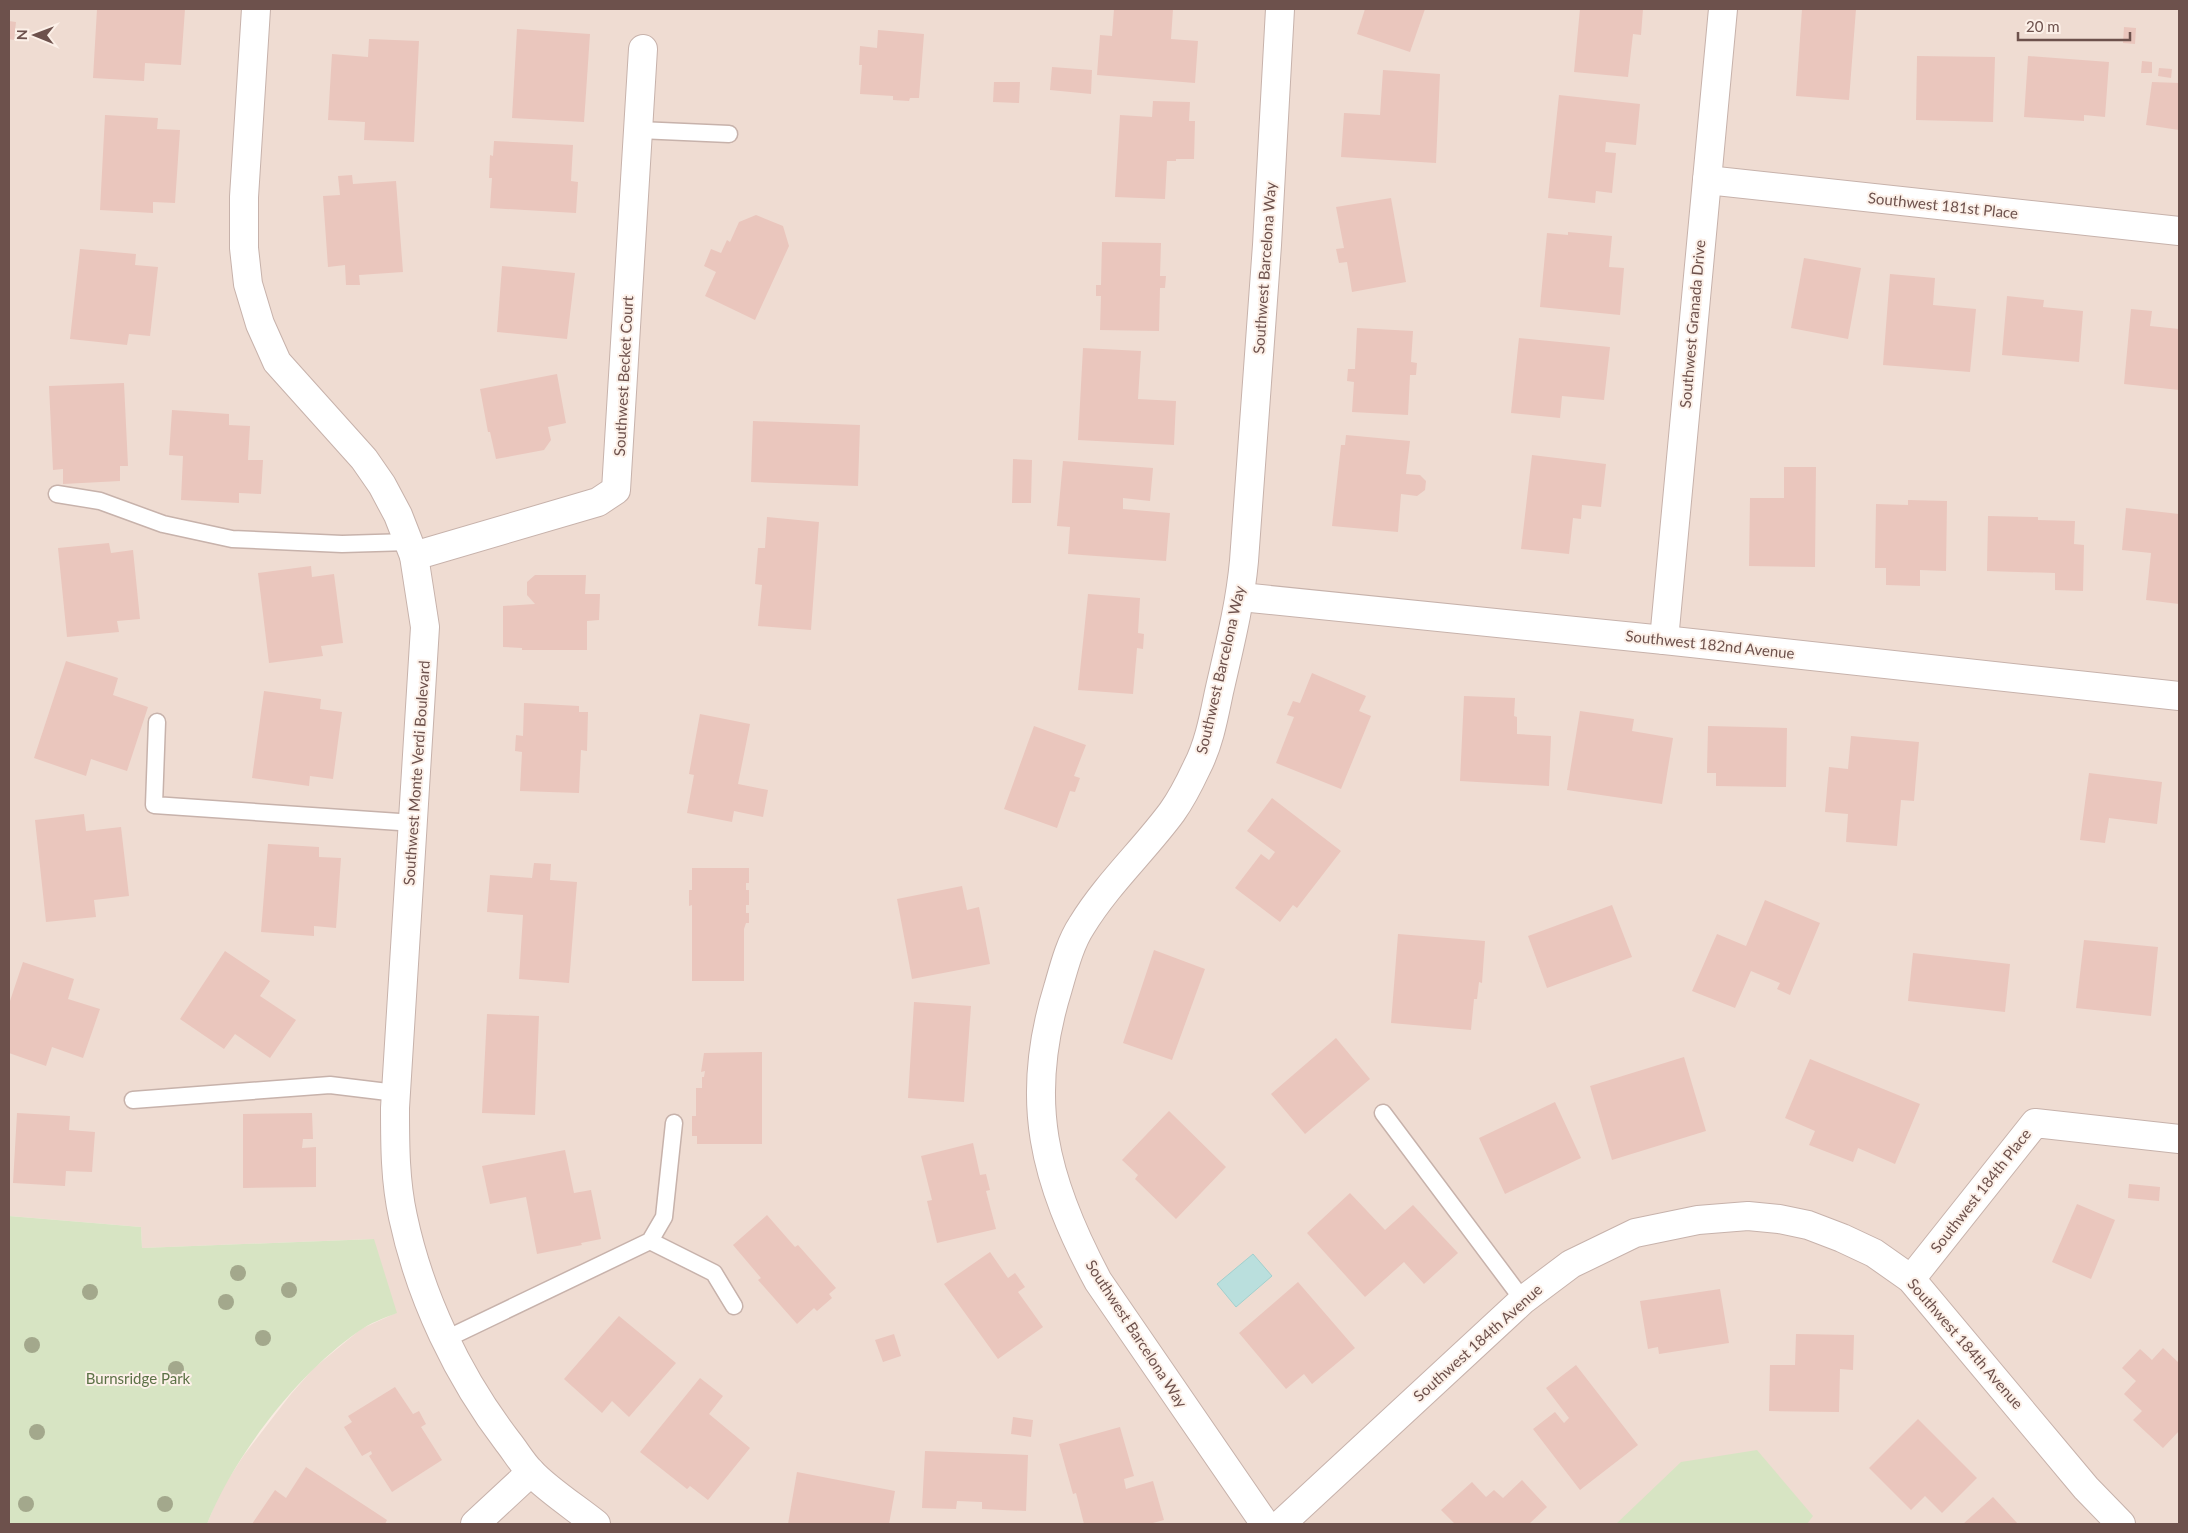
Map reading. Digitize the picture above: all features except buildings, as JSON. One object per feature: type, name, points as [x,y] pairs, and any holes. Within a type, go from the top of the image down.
[{"type":"street","name":"Southwest Monte Verdi Boulevard","points":[[256,9],[244,197],[244,248],[248,284],[260,324],[277,362],[364,459],[382,485],[398,515],[412,549],[425,627],[396,1093],[396,1166],[403,1217],[417,1269],[432,1310],[461,1371],[496,1427],[531,1472],[596,1524]]},
{"type":"street","name":"Southwest Barcelona Way","points":[[1265,1524],[1098,1281],[1075,1238],[1056,1188],[1043,1136],[1040,1079],[1049,1016],[1066,962],[1081,926],[1174,810],[1198,765],[1212,721],[1241,597],[1267,245],[1280,9]]},
{"type":"street","name":"Southwest Granada Drive","points":[[1664,640],[1723,9]]},
{"type":"street","name":"Southwest Becket Court","points":[[412,549],[598,502],[616,490],[643,49]]},
{"type":"street","name":"Southwest 181st Place","points":[[1707,180],[2179,231]]},
{"type":"street","name":"Southwest 182nd Avenue","points":[[1241,597],[1664,640],[2179,696]]},
{"type":"street","name":"Southwest 184th Place","points":[[1912,1280],[2035,1123],[2179,1139]]},
{"type":"street","name":"Southwest 184th Avenue","points":[[1281,1524],[1523,1300],[1571,1264],[1635,1234],[1698,1220],[1748,1216],[1779,1219],[1808,1225],[1842,1238],[1874,1253],[1912,1280],[2086,1488],[2121,1524]]},
{"type":"street","points":[[475,1524],[531,1472]]},
{"type":"lane","points":[[639,130],[729,134]]},
{"type":"lane","points":[[57,494],[100,501],[163,524],[232,538],[412,549]]},
{"type":"lane","points":[[157,722],[154,805],[414,823]]},
{"type":"lane","points":[[133,1100],[330,1086],[396,1093]]},
{"type":"lane","points":[[1383,1113],[1523,1300]]},
{"type":"lane","points":[[446,1339],[650,1241],[664,1217],[674,1123]]},
{"type":"lane","points":[[650,1241],[714,1273],[734,1306]]},
{"type":"shaded area","points":[[9,9],[2179,9],[2179,1524],[207,1524],[220,1492],[244,1455],[291,1394],[314,1368],[361,1329],[396,1313],[373,1239],[142,1248],[141,1227],[9,1216]]},
{"type":"green space","name":"Burnsridge Park","points":[[9,1216],[141,1227],[142,1248],[374,1239],[397,1313],[372,1323],[359,1331],[313,1369],[291,1393],[251,1444],[219,1498],[207,1524],[9,1524]]},
{"type":"green space","points":[[1757,1450],[1813,1516],[1807,1524],[1616,1524],[1681,1462]]},
{"type":"water","points":[[1253,1254],[1272,1276],[1236,1307],[1217,1284]]}]
